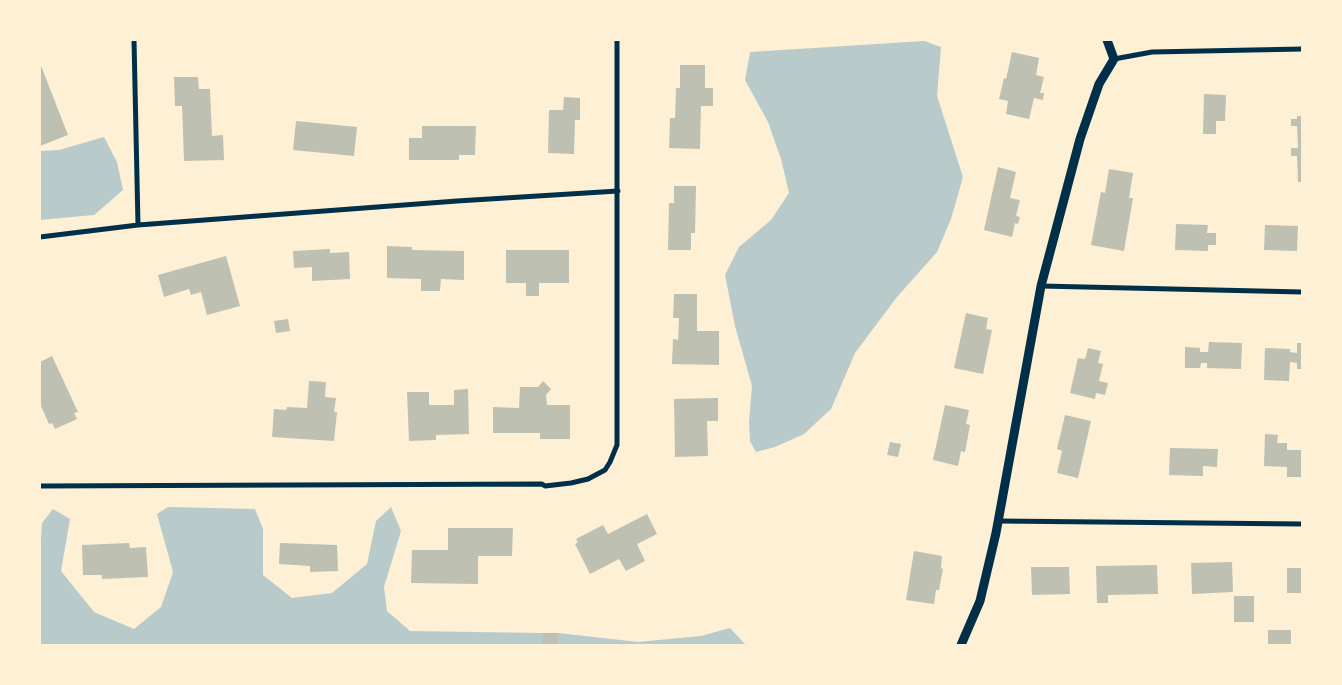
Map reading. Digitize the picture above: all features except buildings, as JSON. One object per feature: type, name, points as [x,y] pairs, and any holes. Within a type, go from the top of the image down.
[{"type":"street","points":[[134,40],[138,225]]},
{"type":"street","points":[[40,486],[542,484],[546,486],[588,479],[605,470],[616,445],[617,40]]},
{"type":"street","points":[[1107,40],[1114,59]]},
{"type":"street","points":[[961,645],[980,601],[998,521],[1041,286],[1080,139],[1099,84],[1114,59],[1152,52],[1302,48]]},
{"type":"street","points":[[40,237],[138,225],[618,191]]},
{"type":"street","points":[[1041,286],[1302,292]]},
{"type":"street","points":[[998,521],[1302,524]]},
{"type":"shaded area","points":[[924,41],[941,47],[937,96],[963,177],[951,219],[937,252],[897,297],[855,353],[831,409],[804,434],[775,447],[756,452],[750,441],[749,422],[752,386],[735,326],[725,275],[739,247],[771,220],[789,193],[781,159],[768,122],[745,80],[750,52]]},
{"type":"shaded area","points":[[104,137],[117,162],[123,190],[94,215],[40,220],[40,151],[59,150]]},
{"type":"shaded area","points":[[168,507],[255,509],[263,529],[263,575],[292,598],[332,593],[367,564],[376,521],[391,507],[401,531],[384,587],[387,611],[410,631],[542,633],[542,645],[40,645],[42,523],[53,509],[70,519],[61,571],[94,612],[134,629],[161,607],[173,572],[157,514]]},
{"type":"shaded area","points":[[730,628],[746,645],[558,645],[558,633],[638,642],[701,636]]}]
